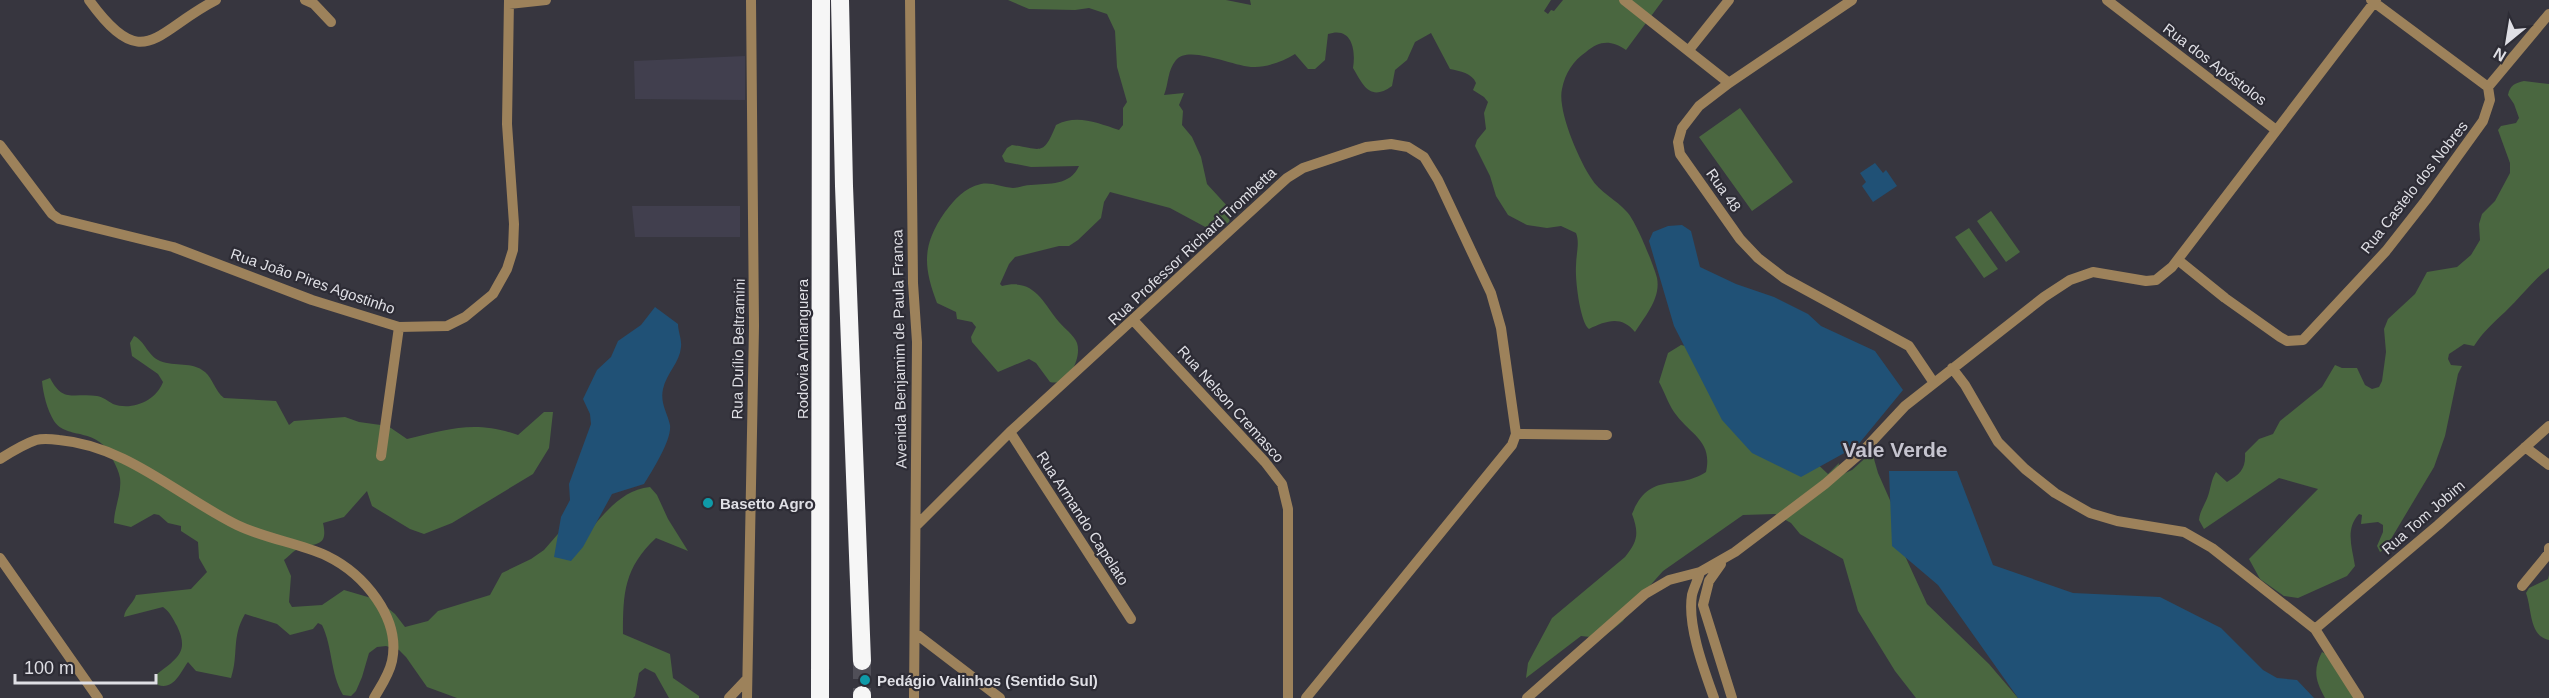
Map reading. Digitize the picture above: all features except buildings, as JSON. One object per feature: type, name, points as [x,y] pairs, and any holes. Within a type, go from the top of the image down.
[{"type":"highway","name":"Rodovia Anhanguera","points":[[820,698],[821,0]]},
{"type":"highway","points":[[840,0],[844,186],[862,661]]},
{"type":"street","points":[[89,0],[106,24],[123,38],[138,42],[155,40],[216,0]]},
{"type":"street","points":[[305,0],[314,4],[331,22]]},
{"type":"street","points":[[509,2],[546,0]]},
{"type":"street","name":"Rua Duílio Beltramini","points":[[747,698],[754,326],[752,0]]},
{"type":"street","name":"Avenida Benjamim de Paula Franca","points":[[910,0],[913,283],[917,342],[915,698]]},
{"type":"street","points":[[1624,0],[1729,82]]},
{"type":"street","points":[[1689,50],[1729,0]]},
{"type":"street","name":"Rua 48","points":[[1852,0],[1729,82],[1699,106],[1682,128],[1678,141],[1680,154],[1740,239],[1758,258],[1784,278],[1909,346],[1934,383]]},
{"type":"street","name":"Rua dos Apóstolos","points":[[2108,0],[2276,130]]},
{"type":"street","points":[[1527,698],[1645,594],[1669,580],[1700,572],[1725,558],[1832,478],[1863,451],[1905,406],[2044,297],[2070,280],[2093,272],[2146,281],[2156,280],[2178,260],[2374,1],[2488,87],[2549,14]]},
{"type":"street","name":"Rua João Pires Agostinho","points":[[0,145],[52,214],[59,219],[172,247],[312,300],[399,327],[447,326],[465,317],[493,294],[507,269],[513,250],[514,224],[507,124],[509,2]]},
{"type":"street","name":"Rua Castelo dos Nobres","points":[[2178,260],[2225,298],[2280,337],[2287,341],[2303,340],[2386,251],[2426,200],[2483,121],[2490,99],[2488,87]]},
{"type":"street","name":"Rua Professor Richard Trombetta","points":[[917,525],[1010,432],[1268,194],[1295,173],[1366,147],[1391,144],[1408,147],[1424,157],[1438,180],[1491,293],[1501,328],[1516,434]]},
{"type":"street","name":"Rua Nelson Cremasco","points":[[1133,320],[1265,462],[1282,484],[1288,509],[1289,531],[1288,698]]},
{"type":"street","points":[[381,456],[399,327]]},
{"type":"street","points":[[1952,368],[1965,385],[1998,442],[2012,459],[2055,493],[2078,507],[2102,517],[2184,532],[2197,537],[2315,629],[2359,698]]},
{"type":"street","name":"Rua Tom Jobim","points":[[2315,629],[2438,525],[2549,426]]},
{"type":"street","name":"Rua Armando Capelato","points":[[1010,432],[1131,619]]},
{"type":"street","points":[[1306,698],[1449,525],[1512,445],[1516,434],[1607,435]]},
{"type":"street","points":[[0,459],[37,439],[74,441],[113,453],[152,473],[208,510],[238,526],[327,556],[350,571],[379,600],[386,617],[393,639],[392,660],[387,676],[374,698]]},
{"type":"street","points":[[2524,447],[2549,465]]},
{"type":"street","points":[[2522,586],[2549,553],[2549,548]]},
{"type":"street","points":[[0,558],[98,698]]},
{"type":"street","points":[[1725,558],[1709,581],[1703,605],[1732,698]]},
{"type":"street","points":[[1700,572],[1691,609],[1699,649],[1714,698]]},
{"type":"street","points":[[915,633],[1000,698]]},
{"type":"street","points":[[729,698],[747,679]]},
{"type":"shaded area","points":[[745,56],[745,100],[635,99],[634,61]]},
{"type":"shaded area","points":[[632,206],[740,206],[740,237],[635,237]]},
{"type":"green space","points":[[1008,0],[1226,0],[1251,5],[1250,0],[1551,0],[1544,11],[1548,14],[1551,10],[1554,11],[1563,0],[1663,0],[1626,50],[1615,44],[1601,43],[1577,59],[1565,78],[1561,98],[1570,135],[1586,170],[1594,183],[1627,212],[1635,224],[1657,278],[1657,293],[1654,300],[1635,332],[1619,321],[1607,322],[1589,329],[1583,318],[1577,290],[1578,241],[1576,233],[1561,226],[1547,228],[1527,225],[1508,215],[1496,196],[1490,176],[1475,146],[1486,129],[1484,113],[1488,102],[1473,90],[1476,83],[1472,77],[1450,69],[1431,33],[1415,42],[1407,60],[1395,70],[1392,86],[1384,91],[1373,92],[1364,85],[1353,68],[1354,54],[1351,41],[1342,33],[1336,32],[1328,34],[1325,60],[1315,69],[1308,69],[1295,54],[1276,63],[1255,67],[1191,54],[1176,60],[1171,68],[1164,95],[1184,93],[1179,105],[1183,111],[1182,125],[1192,137],[1201,157],[1207,184],[1229,208],[1231,215],[1229,222],[1221,228],[1209,229],[1170,208],[1110,192],[1104,202],[1101,218],[1078,240],[1069,246],[1059,246],[1015,257],[1009,264],[1000,284],[1002,286],[1022,285],[1030,288],[1074,337],[1078,349],[1072,370],[1063,380],[1050,382],[1036,363],[1029,359],[998,372],[972,342],[971,337],[976,327],[972,322],[957,319],[956,312],[937,303],[929,278],[927,256],[937,224],[960,195],[975,186],[989,184],[1015,188],[1058,182],[1070,177],[1079,166],[1031,167],[1005,162],[1002,156],[1012,145],[1040,149],[1048,142],[1056,125],[1072,120],[1087,121],[1119,130],[1123,125],[1123,108],[1127,102],[1117,67],[1115,31],[1107,14],[1089,8],[1029,9]]},
{"type":"green space","points":[[2524,81],[2549,84],[2549,268],[2488,328],[2474,346],[2464,344],[2449,354],[2448,359],[2451,365],[2462,366],[2458,374],[2445,436],[2434,467],[2385,549],[2380,552],[2377,546],[2383,532],[2383,525],[2378,522],[2361,524],[2362,515],[2359,514],[2351,532],[2355,566],[2347,576],[2298,598],[2284,596],[2260,579],[2249,559],[2318,489],[2279,478],[2204,529],[2199,520],[2214,475],[2216,472],[2227,482],[2239,474],[2243,467],[2245,453],[2259,439],[2273,434],[2280,421],[2322,387],[2335,365],[2342,368],[2357,368],[2365,385],[2372,389],[2379,387],[2386,352],[2384,329],[2388,319],[2415,294],[2427,272],[2457,267],[2471,255],[2480,240],[2479,224],[2482,214],[2495,201],[2510,173],[2510,163],[2498,130],[2501,126],[2516,123],[2519,118],[2508,95],[2513,85]]},
{"type":"green space","points":[[1740,108],[1793,182],[1752,211],[1699,137]]},
{"type":"green space","points":[[1991,211],[2020,252],[2006,262],[1977,221]]},
{"type":"green space","points":[[1969,228],[1998,269],[1984,278],[1955,237]]},
{"type":"green space","points":[[134,336],[160,361],[195,366],[205,372],[224,398],[276,401],[289,425],[294,421],[345,417],[359,422],[388,426],[407,439],[449,429],[475,427],[503,430],[518,435],[544,412],[553,412],[549,448],[533,474],[452,523],[424,534],[410,529],[372,506],[367,491],[344,517],[323,523],[322,541],[296,550],[284,560],[291,576],[289,602],[292,607],[322,605],[344,590],[378,600],[395,614],[405,627],[428,621],[438,611],[490,595],[502,573],[544,550],[564,527],[589,531],[623,497],[631,492],[650,487],[657,495],[668,519],[688,551],[656,538],[645,549],[631,571],[628,582],[625,594],[623,634],[670,654],[673,678],[699,698],[669,698],[655,673],[645,668],[639,673],[633,698],[457,698],[427,687],[399,650],[386,646],[377,647],[369,653],[356,691],[351,696],[343,695],[336,678],[322,625],[318,623],[313,629],[290,635],[277,624],[245,614],[238,631],[231,678],[196,671],[188,662],[172,683],[164,686],[158,685],[156,675],[175,660],[181,649],[181,635],[177,626],[163,607],[124,617],[136,595],[191,589],[207,572],[199,558],[198,542],[181,531],[181,526],[168,523],[159,515],[154,514],[131,527],[114,523],[120,478],[113,460],[100,442],[67,431],[54,421],[49,412],[42,381],[50,378],[64,394],[97,396],[120,406],[142,403],[160,389],[163,382],[158,374],[132,356],[130,343]]},
{"type":"green space","points":[[1681,345],[1694,348],[1828,474],[1839,463],[1838,469],[1843,474],[1852,470],[1872,452],[1878,473],[1893,507],[1900,545],[1927,604],[1989,664],[2018,698],[1916,698],[1895,671],[1858,611],[1843,559],[1800,534],[1791,523],[1775,514],[1743,515],[1663,571],[1631,607],[1623,621],[1612,630],[1600,638],[1581,636],[1526,678],[1528,663],[1552,618],[1625,557],[1629,551],[1636,537],[1636,526],[1632,514],[1639,500],[1655,487],[1695,478],[1706,472],[1706,452],[1703,445],[1674,412],[1659,382],[1668,353]]},
{"type":"green space","points":[[2549,575],[2549,640],[2538,633],[2535,628],[2526,593],[2529,588],[2548,579]]},
{"type":"green space","points":[[2322,652],[2334,658],[2359,698],[2325,698],[2316,675],[2317,664]]},
{"type":"water","points":[[1875,163],[1883,173],[1886,170],[1897,186],[1873,202],[1862,186],[1866,182],[1860,173]]},
{"type":"water","points":[[1682,225],[1691,231],[1700,267],[1736,284],[1774,297],[1808,314],[1821,326],[1875,351],[1903,390],[1857,446],[1801,477],[1752,453],[1722,420],[1674,326],[1649,241],[1653,232],[1668,226]]},
{"type":"water","points":[[655,307],[678,324],[681,344],[678,358],[667,378],[662,394],[670,425],[665,447],[644,484],[612,494],[583,547],[571,561],[554,557],[561,517],[570,500],[569,484],[591,424],[590,414],[583,399],[597,370],[611,357],[618,341],[641,325]]},
{"type":"water","points":[[1889,471],[1957,471],[1993,565],[2073,593],[2160,597],[2221,628],[2263,670],[2277,678],[2297,680],[2314,698],[2018,698],[1938,585],[1892,546]]},
{"type":"tunnel","points":[[862,661],[862,695]]},
{"type":"place","name":"Basetto Agro","points":[[708,503]]},
{"type":"place","name":"Pedágio Valinhos (Sentido Sul)","points":[[865,680]]},
{"type":"district","name":"Vale Verde","points":[[1895,449]]}]
